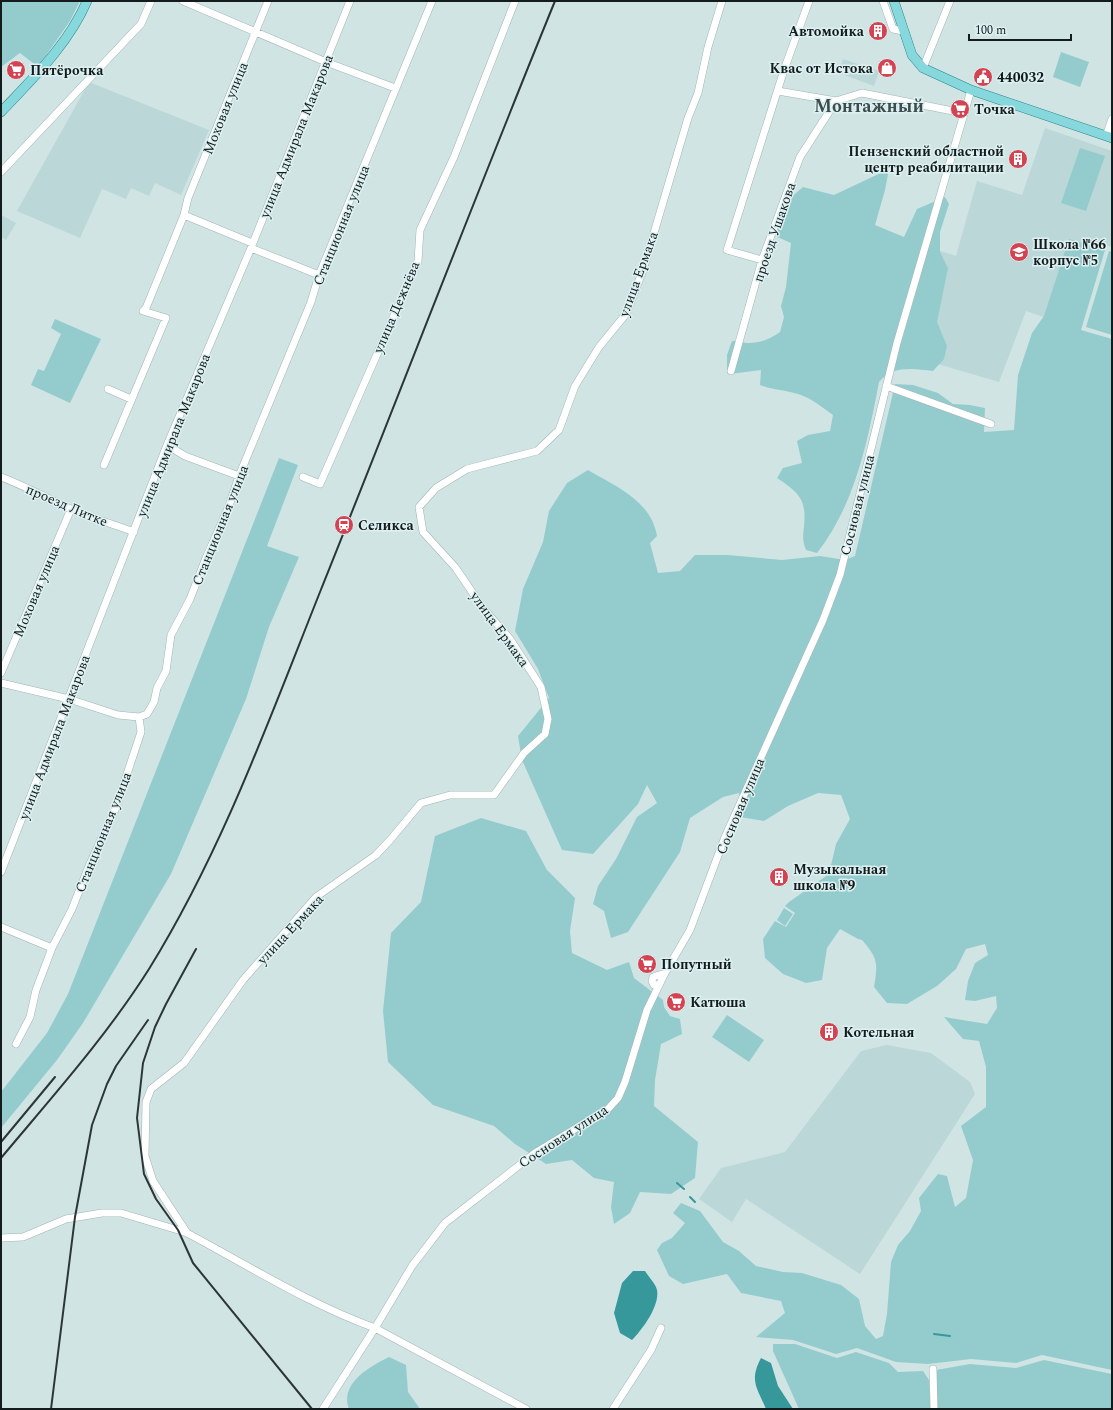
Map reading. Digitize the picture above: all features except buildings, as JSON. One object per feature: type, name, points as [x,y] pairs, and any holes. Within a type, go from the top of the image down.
[{"type":"main road","points":[[1,112],[50,60],[72,29],[86,1]]},
{"type":"main road","points":[[894,1],[912,55],[923,68],[971,90],[1109,137]]},
{"type":"street","points":[[1,172],[141,24],[151,1]]},
{"type":"street","points":[[185,1],[326,62],[395,88]]},
{"type":"street","name":"Моховая улица","points":[[132,399],[166,318],[143,311],[184,215],[188,198],[268,1]]},
{"type":"street","name":"улица Адмирала Макарова","points":[[1,872],[167,445],[252,245],[350,1]]},
{"type":"street","name":"Станционная улица","points":[[16,1044],[30,1017],[36,990],[52,948],[72,910],[86,873],[116,807],[141,732],[139,717],[147,714],[154,702],[157,688],[162,681],[168,664],[171,635],[190,599],[229,506],[239,476],[311,302],[319,275],[432,1]]},
{"type":"street","name":"улица Дежнёва","points":[[303,477],[320,484],[418,260],[420,230],[454,157],[515,1]]},
{"type":"street","name":"улица Ермака","points":[[187,1233],[170,1210],[153,1181],[145,1156],[146,1102],[151,1089],[184,1063],[243,980],[316,897],[376,855],[421,803],[450,795],[494,795],[524,752],[545,734],[548,719],[541,687],[510,639],[483,608],[455,567],[423,532],[419,506],[436,488],[467,469],[537,451],[559,430],[575,386],[599,347],[626,314],[643,270],[688,118],[698,93],[708,47],[722,1]]},
{"type":"street","points":[[762,260],[727,250],[778,91],[809,1]]},
{"type":"street","points":[[883,1],[893,29],[903,31]]},
{"type":"street","points":[[894,1],[897,7],[901,1]]},
{"type":"street","points":[[923,68],[950,1]]},
{"type":"street","name":"Сосновая улица","points":[[322,1409],[412,1266],[445,1223],[535,1153],[608,1109],[618,1098],[625,1082],[647,1010],[660,983],[658,985],[654,985],[652,981],[653,977],[665,973],[690,930],[725,837],[830,603],[840,575],[886,386],[963,113],[971,90]]},
{"type":"street","points":[[778,91],[836,101],[862,93],[963,113]]},
{"type":"street","name":"проезд Ушакова","points":[[731,371],[762,260],[800,157],[836,101]]},
{"type":"street","points":[[1109,137],[1112,119]]},
{"type":"street","points":[[184,215],[319,275]]},
{"type":"street","points":[[886,386],[991,424]]},
{"type":"street","points":[[104,465],[132,399],[108,389]]},
{"type":"street","points":[[167,445],[185,456],[239,476]]},
{"type":"street","name":"проезд Литке","points":[[1,478],[35,491],[71,509],[134,532]]},
{"type":"street","name":"Моховая улица","points":[[1,673],[71,509]]},
{"type":"street","points":[[1,683],[68,699],[118,715],[139,717]]},
{"type":"street","points":[[1,927],[52,948]]},
{"type":"street","points":[[1,1238],[23,1237],[75,1217],[121,1213],[187,1233],[278,1284],[349,1319],[374,1328],[526,1409]]},
{"type":"street","points":[[613,1409],[652,1350],[661,1328]]},
{"type":"street","points":[[932,1369],[934,1409]]},
{"type":"shaded area","points":[[1,1],[80,1],[70,21],[38,67],[20,53],[1,67]]},
{"type":"shaded area","points":[[1061,52],[1089,62],[1080,87],[1053,77]]},
{"type":"shaded area","points":[[843,59],[879,71],[874,86],[839,73]]},
{"type":"shaded area","points":[[89,82],[209,130],[181,195],[155,183],[149,196],[131,188],[126,199],[102,189],[80,238],[17,211]]},
{"type":"shaded area","name":"Школа №66 корпус №5","points":[[1045,128],[1112,151],[1112,247],[1085,239],[1055,321],[1026,311],[999,382],[900,353],[931,248],[956,256],[977,181],[1022,195]]},
{"type":"shaded area","points":[[1080,148],[1105,156],[1086,211],[1061,203]]},
{"type":"shaded area","points":[[889,169],[885,190],[875,225],[904,237],[917,209],[945,197],[949,204],[940,232],[940,252],[948,268],[937,322],[947,346],[944,359],[933,371],[904,369],[891,373],[879,382],[865,449],[858,471],[841,514],[817,553],[806,550],[804,544],[803,538],[805,517],[800,497],[796,492],[777,478],[783,468],[802,463],[797,441],[808,435],[830,431],[833,415],[803,396],[760,385],[761,370],[730,374],[727,372],[727,355],[732,341],[747,343],[758,342],[769,339],[780,332],[784,317],[781,306],[786,287],[791,243],[775,236],[788,200],[803,187],[834,195]]},
{"type":"shaded area","points":[[1,215],[16,223],[6,240],[1,237]]},
{"type":"shaded area","points":[[1069,239],[1105,250],[1081,330],[1112,339],[1112,1370],[1042,1355],[1016,1363],[971,1359],[928,1364],[896,1362],[857,1348],[836,1354],[793,1340],[756,1337],[785,1313],[781,1301],[741,1293],[727,1274],[683,1284],[669,1276],[657,1250],[662,1243],[672,1238],[685,1223],[673,1213],[681,1203],[700,1211],[723,1242],[739,1251],[756,1266],[783,1272],[802,1273],[841,1285],[859,1299],[865,1326],[876,1339],[883,1336],[887,1314],[891,1262],[898,1245],[910,1231],[921,1211],[919,1198],[938,1174],[947,1176],[955,1207],[966,1198],[973,1160],[961,1126],[986,1107],[986,1067],[979,1041],[963,1039],[944,1017],[987,1024],[997,1008],[996,996],[975,1001],[965,1000],[968,981],[975,963],[988,955],[985,944],[966,949],[956,969],[937,986],[907,1004],[887,1003],[874,987],[876,962],[871,952],[862,940],[840,929],[827,948],[822,980],[806,983],[783,974],[765,958],[763,939],[775,921],[786,927],[795,913],[785,906],[789,902],[829,874],[836,844],[850,819],[841,795],[818,793],[788,806],[764,821],[740,817],[741,804],[739,793],[723,797],[690,818],[680,852],[628,932],[611,938],[604,911],[593,904],[598,886],[616,859],[637,817],[657,803],[647,785],[638,804],[593,854],[562,850],[522,760],[518,736],[549,698],[538,669],[515,631],[523,589],[543,542],[549,511],[567,483],[588,470],[631,496],[648,513],[657,536],[650,543],[658,573],[680,571],[695,555],[728,555],[782,560],[820,556],[845,560],[855,556],[895,384],[913,385],[938,393],[953,404],[985,408],[984,432],[1014,430],[1018,375],[1032,333],[1044,316]]},
{"type":"shaded area","points":[[1109,251],[1112,252],[1112,335],[1086,327]]},
{"type":"shaded area","points":[[55,319],[101,339],[70,403],[31,385],[38,369],[44,371],[61,334],[51,328]]},
{"type":"shaded area","points":[[279,458],[298,465],[267,546],[299,557],[269,627],[246,699],[171,874],[83,1023],[57,1060],[1,1128],[1,1092],[47,1033],[68,994]]},
{"type":"shaded area","points":[[481,818],[526,831],[547,870],[575,898],[570,931],[572,953],[607,970],[629,962],[634,978],[663,1000],[664,1007],[670,1016],[680,1019],[682,1034],[661,1044],[655,1080],[654,1106],[698,1142],[695,1178],[671,1194],[640,1192],[630,1213],[614,1224],[611,1207],[614,1182],[594,1178],[572,1160],[546,1164],[515,1144],[494,1126],[433,1105],[388,1062],[383,1011],[391,933],[421,902],[435,836]]},
{"type":"shaded area","points":[[784,908],[793,914],[785,926],[777,920]]},
{"type":"shaded area","points":[[727,1015],[764,1040],[749,1062],[712,1037]]},
{"type":"shaded area","points":[[887,1045],[931,1053],[970,1082],[975,1094],[860,1274],[746,1199],[732,1222],[699,1199],[721,1168],[785,1152],[861,1051]]},
{"type":"shaded area","points":[[633,1271],[645,1271],[654,1283],[657,1290],[657,1296],[653,1310],[641,1330],[632,1340],[620,1333],[614,1313],[622,1283]]},
{"type":"shaded area","points":[[773,1344],[795,1344],[837,1358],[856,1352],[889,1363],[898,1372],[923,1371],[929,1380],[931,1409],[799,1409],[773,1351]]},
{"type":"shaded area","points":[[389,1357],[406,1365],[408,1392],[420,1409],[349,1409],[347,1400],[348,1391],[353,1383],[358,1377],[374,1365]]},
{"type":"shaded area","points":[[761,1358],[771,1363],[778,1386],[793,1409],[766,1409],[757,1389],[755,1378],[757,1366]]},
{"type":"shaded area","points":[[1044,1360],[1112,1374],[1112,1409],[937,1409],[936,1370],[970,1364],[1016,1368]]},
{"type":"waterway","points":[[677,1183],[684,1189]]},
{"type":"waterway","points":[[690,1197],[695,1202]]},
{"type":"waterway","points":[[934,1334],[950,1336]]},
{"type":"railway","points":[[1,1158],[97,1043],[149,969],[175,924],[222,832],[263,736],[555,1]]},
{"type":"railway","points":[[196,949],[155,1027],[143,1063],[137,1118],[144,1174],[156,1199],[178,1230],[193,1263],[312,1409]]},
{"type":"railway","points":[[51,1409],[75,1217],[92,1125],[107,1084],[116,1066],[148,1020]]},
{"type":"railway","points":[[1,1142],[55,1077]]},
{"type":"place","name":"Автомойка","points":[[878,31]]},
{"type":"place","name":"Квас от Истока","points":[[887,68]]},
{"type":"place","name":"Пятёрочка","points":[[16,70]]},
{"type":"place","name":"440032","points":[[983,77]]},
{"type":"place","name":"Точка","points":[[960,109]]},
{"type":"place","name":"Пензенский областной центр реабилитации","points":[[1018,159]]},
{"type":"place","name":"Школа №66 корпус №5","points":[[1019,252]]},
{"type":"place","name":"Селикса","points":[[344,525]]},
{"type":"place","name":"Музыкальная школа №9","points":[[779,877]]},
{"type":"place","name":"Попутный","points":[[647,964]]},
{"type":"place","name":"Катюша","points":[[676,1002]]},
{"type":"place","name":"Котельная","points":[[829,1032]]},
{"type":"district","name":"Монтажный","points":[[869,106]]}]
